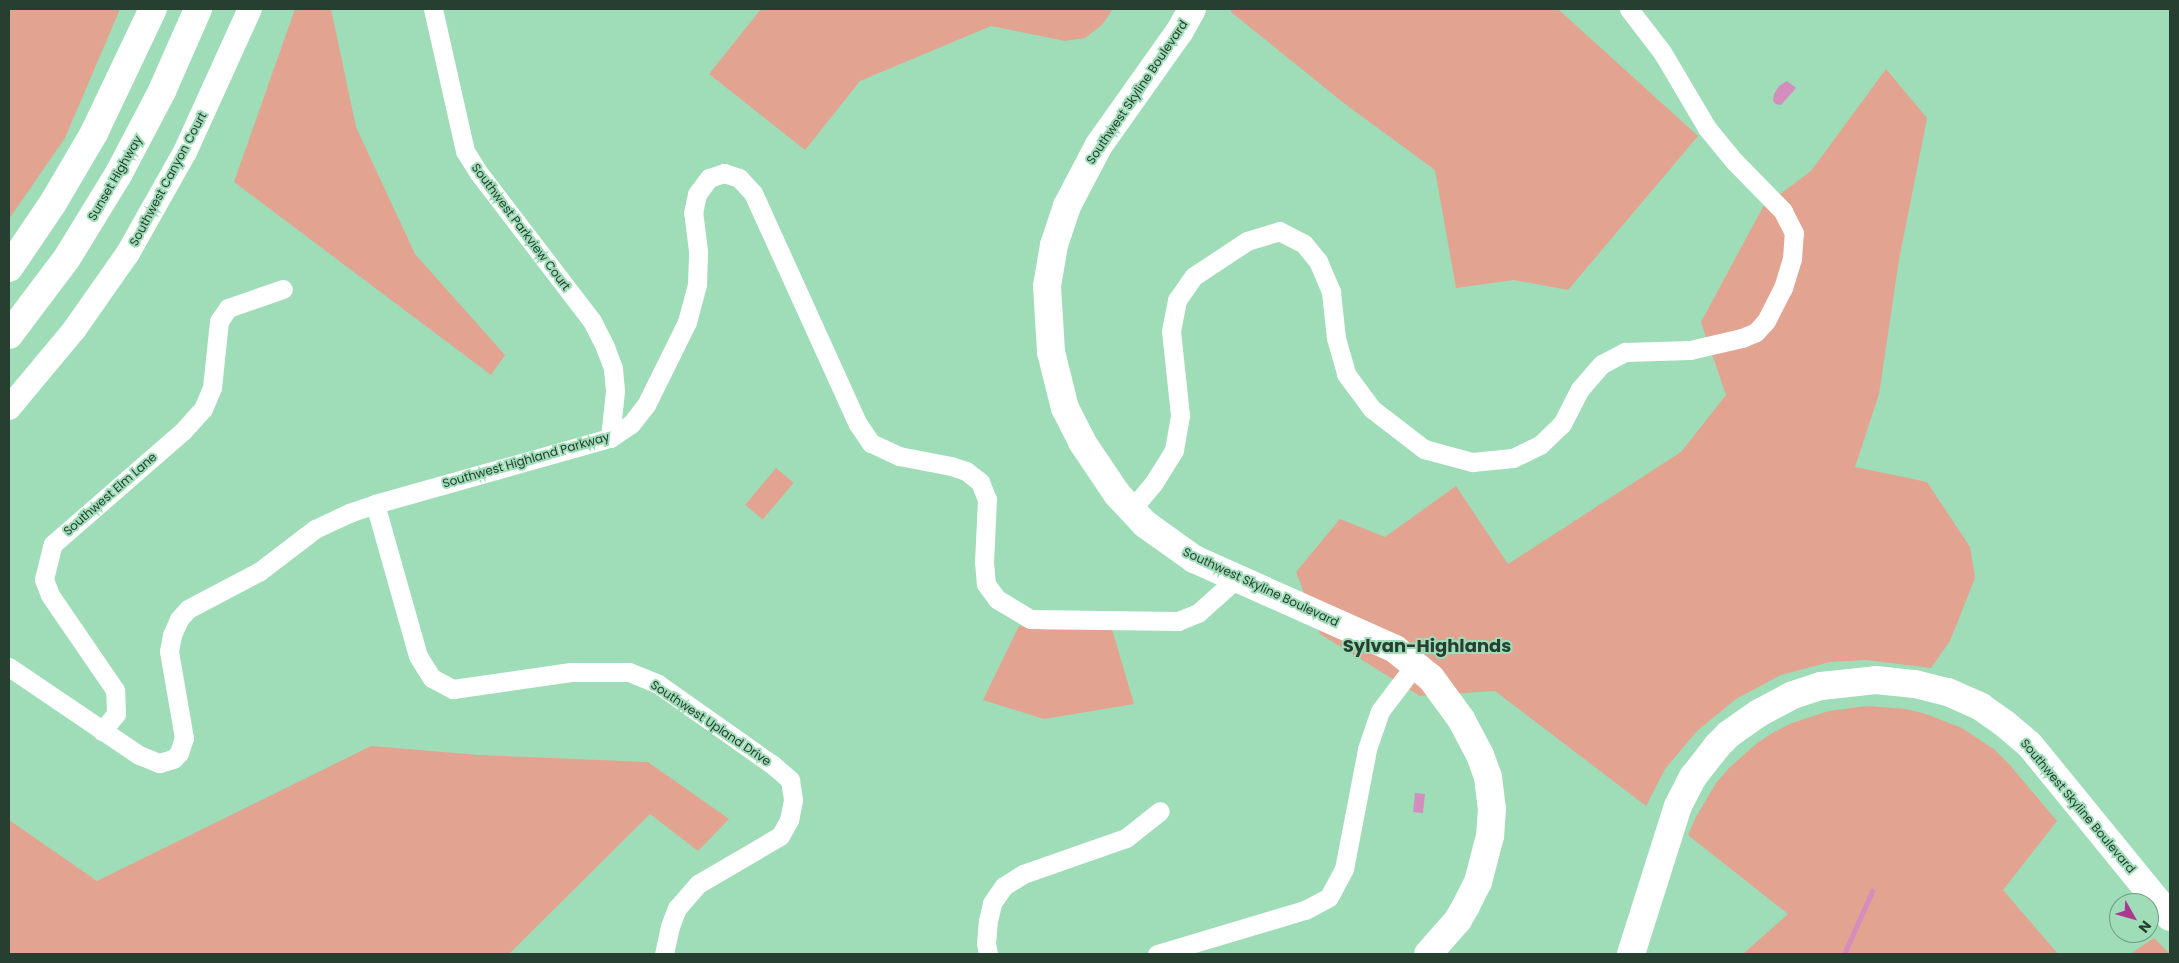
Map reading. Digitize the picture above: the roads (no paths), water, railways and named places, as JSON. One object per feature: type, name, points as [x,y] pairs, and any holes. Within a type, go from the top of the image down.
[{"type":"main road","points":[[9,268],[54,203],[94,133],[153,9]]},
{"type":"main road","name":"Sunset Highway","points":[[9,334],[67,258],[119,174],[162,91],[198,9]]},
{"type":"main road","name":"Southwest Skyline Boulevard","points":[[1192,9],[1174,40],[1086,166],[1059,227],[1050,266],[1048,335],[1065,408],[1096,465],[1113,490],[1131,510],[1179,549],[1194,559],[1375,639],[1395,650],[1431,678],[1448,700],[1473,740],[1488,777],[1492,809],[1489,842],[1478,882],[1458,920],[1428,954]]},
{"type":"main road","name":"Southwest Skyline Boulevard","points":[[1631,954],[1678,806],[1693,777],[1717,746],[1729,734],[1759,713],[1793,695],[1821,686],[1876,680],[1915,684],[1948,692],[1981,707],[2005,724],[2035,751],[2170,917]]},
{"type":"street","name":"Southwest Canyon Court","points":[[9,408],[74,330],[128,253],[185,152],[250,9]]},
{"type":"street","name":"Southwest Parkview Court","points":[[433,9],[465,151],[478,172],[592,321],[605,347],[613,368],[615,391],[610,438]]},
{"type":"street","points":[[1131,510],[1153,484],[1174,450],[1180,416],[1171,331],[1177,300],[1194,276],[1247,241],[1279,230],[1304,244],[1318,261],[1331,292],[1336,338],[1346,374],[1372,409],[1424,449],[1472,462],[1513,458],[1540,445],[1562,424],[1580,389],[1602,364],[1625,352],[1690,350],[1742,338],[1756,332],[1766,321],[1783,288],[1792,259],[1794,233],[1783,211],[1734,161],[1706,128],[1662,52],[1629,9]]},
{"type":"street","name":"Southwest Highland Parkway","points":[[9,667],[102,731],[149,760],[166,763],[173,759],[179,753],[184,738],[169,651],[172,635],[179,619],[188,609],[201,600],[260,570],[315,530],[376,504],[610,438],[631,424],[646,405],[687,322],[697,284],[698,251],[693,213],[697,194],[709,178],[724,173],[739,178],[753,193],[850,406],[871,443],[899,456],[952,466],[966,472],[980,482],[987,499],[984,562],[986,584],[997,599],[1030,619],[1178,621],[1198,612],[1237,578]]},
{"type":"street","name":"Southwest Elm Lane","points":[[102,731],[116,714],[114,690],[50,595],[44,579],[53,544],[183,431],[203,409],[212,388],[219,321],[228,308],[283,289]]},
{"type":"street","name":"Southwest Upland Drive","points":[[376,504],[418,656],[432,678],[453,689],[571,672],[629,672],[658,684],[773,764],[790,780],[793,800],[789,820],[780,836],[698,884],[677,908],[670,926],[664,954]]},
{"type":"street","points":[[1157,954],[1305,910],[1329,897],[1344,869],[1367,749],[1380,711],[1415,665]]},
{"type":"street","points":[[988,954],[986,943],[992,903],[1004,886],[1023,874],[1126,838],[1160,811]]},
{"type":"waterway","points":[[1844,954],[1872,891]]},
{"type":"district","name":"Sylvan-Highlands","points":[[1427,646]]}]
